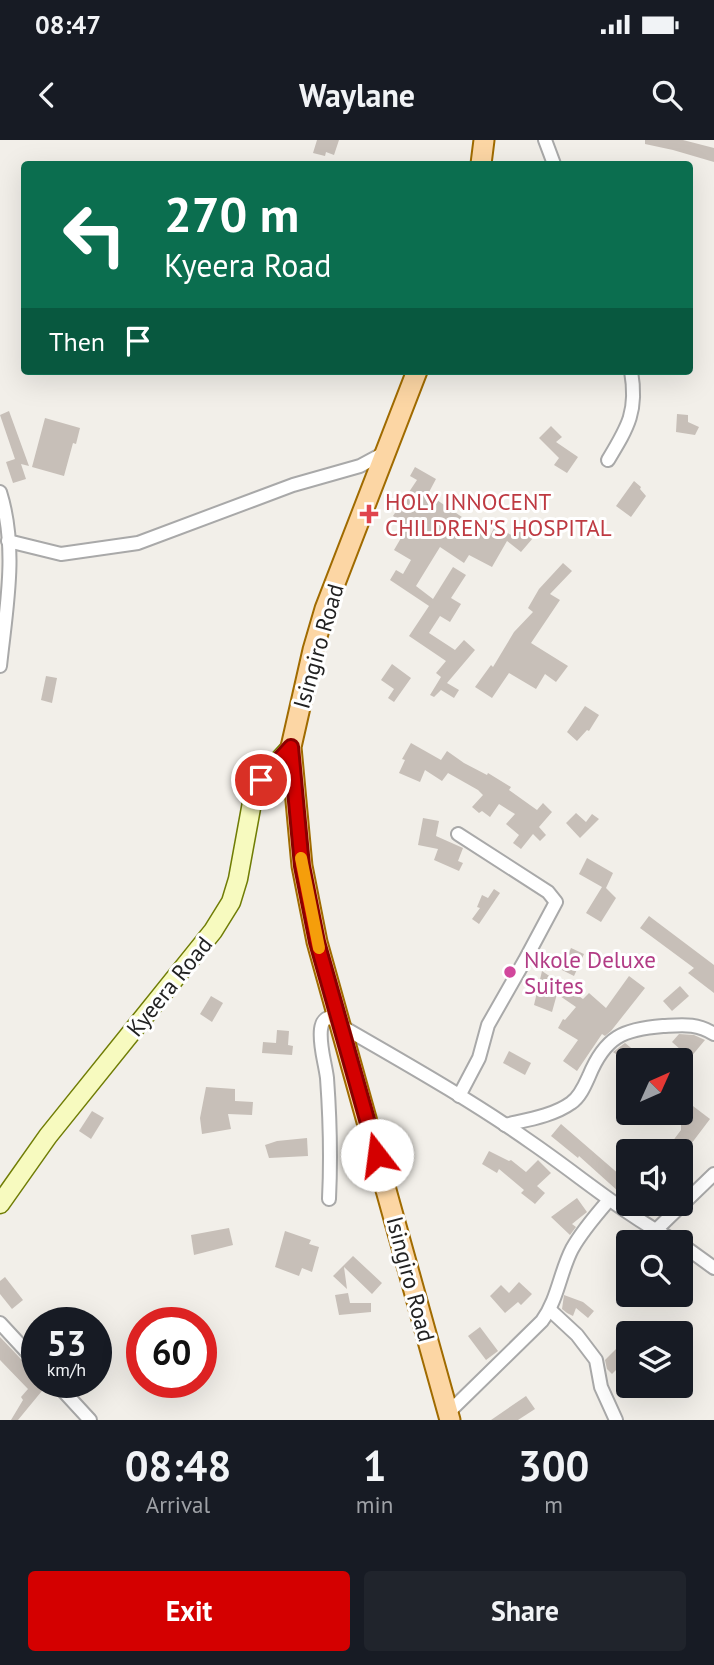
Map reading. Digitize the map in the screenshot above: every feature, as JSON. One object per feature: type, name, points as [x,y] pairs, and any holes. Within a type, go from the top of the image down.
[{"type":"main road","points":[[481,161],[484,140]]},
{"type":"main road","name":"Isingiro Road","points":[[415,375],[325,609],[291,747],[302,866],[317,942],[449,1417]]},
{"type":"main road","name":"Kyeera Road","points":[[0,1204],[48,1136],[213,931],[231,902],[238,879],[253,797],[261,780],[291,747]]},
{"type":"street","points":[[545,140],[553,161]]},
{"type":"street","points":[[608,460],[628,426],[634,399],[631,375]]},
{"type":"street","points":[[8,541],[61,554],[138,543],[293,485],[360,466],[386,452]]},
{"type":"street","points":[[0,492],[5,509],[10,561],[0,666]]},
{"type":"street","points":[[458,834],[548,892],[556,902],[488,1024],[479,1058],[459,1096]]},
{"type":"street","points":[[329,1199],[332,1145],[321,1026],[325,1018],[330,1017],[531,1142],[654,1230]]},
{"type":"street","points":[[505,1125],[548,1113],[571,1103],[580,1094],[603,1050],[630,1030],[688,1023],[704,1027],[714,1034]]},
{"type":"street","points":[[656,1230],[714,1174]]},
{"type":"street","points":[[449,1417],[526,1339],[550,1310],[571,1251],[609,1200]]},
{"type":"street","points":[[693,1253],[714,1268]]},
{"type":"street","points":[[550,1310],[577,1335],[596,1360],[601,1387],[616,1420]]},
{"type":"street","points":[[0,1323],[21,1346]]},
{"type":"street","points":[[70,1398],[90,1420]]},
{"type":"building","points":[[317,140],[339,140],[334,155],[326,152],[325,156],[313,153]]},
{"type":"building","points":[[645,140],[683,140],[714,148],[714,162],[645,144]]},
{"type":"building","points":[[9,411],[29,466],[21,464],[26,479],[13,483],[6,462],[15,459],[0,415]]},
{"type":"building","points":[[677,414],[688,415],[688,422],[699,427],[695,435],[676,432]]},
{"type":"building","points":[[45,418],[80,428],[64,476],[32,467]]},
{"type":"building","points":[[551,426],[562,437],[556,442],[578,457],[567,473],[554,465],[559,458],[539,438]]},
{"type":"building","points":[[415,467],[436,479],[428,494],[490,536],[495,526],[515,537],[522,529],[533,538],[521,552],[507,541],[492,567],[469,555],[464,563],[440,547],[416,586],[433,599],[453,567],[466,575],[451,598],[461,604],[450,622],[440,616],[429,633],[455,650],[464,640],[475,650],[447,683],[459,690],[454,698],[441,690],[434,697],[430,695],[441,677],[436,673],[446,661],[409,636],[429,606],[390,580],[396,570],[403,574],[411,560],[394,550],[408,526],[393,516],[417,480],[410,476]]},
{"type":"building","points":[[634,481],[646,496],[631,517],[616,506]]},
{"type":"building","points":[[563,563],[572,571],[550,594],[560,600],[531,643],[568,666],[556,682],[545,674],[536,689],[509,673],[492,698],[475,687],[491,665],[493,667],[514,632],[533,612],[528,608],[539,589]]},
{"type":"building","points":[[392,664],[411,678],[394,702],[388,698],[394,689],[381,680]]},
{"type":"building","points":[[46,676],[57,678],[52,703],[41,700]]},
{"type":"building","points":[[585,706],[599,715],[589,731],[577,741],[567,732]]},
{"type":"building","points":[[411,743],[441,760],[447,751],[464,763],[511,787],[509,790],[537,810],[543,803],[552,812],[539,827],[546,835],[540,841],[533,834],[521,849],[513,843],[519,835],[506,824],[515,814],[499,804],[490,817],[482,811],[479,813],[472,807],[483,795],[478,790],[448,773],[442,781],[425,770],[420,782],[399,773],[405,760],[402,759]]},
{"type":"building","points":[[576,813],[586,822],[592,814],[599,819],[580,838],[566,823]]},
{"type":"building","points":[[423,818],[439,821],[436,836],[463,848],[458,861],[463,863],[459,871],[434,860],[438,849],[418,845]]},
{"type":"building","points":[[587,858],[613,873],[606,888],[616,898],[601,922],[586,913],[602,887],[579,874]]},
{"type":"building","points":[[494,889],[500,893],[479,924],[472,919],[480,908],[477,907],[482,895],[488,898]]},
{"type":"building","points":[[649,916],[714,965],[714,993],[688,973],[694,968],[640,928]]},
{"type":"building","points":[[571,948],[584,954],[574,976],[562,970]]},
{"type":"building","points":[[542,971],[583,999],[589,993],[606,1008],[629,976],[645,988],[611,1031],[605,1036],[602,1034],[577,1071],[563,1061],[578,1040],[558,1028],[576,1007],[557,994],[552,1012],[534,1005]]},
{"type":"building","points":[[680,986],[689,996],[672,1011],[663,1001]]},
{"type":"building","points":[[211,996],[223,1003],[212,1022],[200,1014]]},
{"type":"building","points":[[277,1030],[289,1031],[288,1045],[293,1046],[292,1055],[262,1053],[263,1042],[276,1043]]},
{"type":"building","points":[[679,1034],[694,1035],[705,1040],[693,1054],[693,1048],[679,1048],[672,1042]]},
{"type":"building","points":[[625,1043],[631,1048],[618,1048]]},
{"type":"building","points":[[509,1051],[531,1063],[525,1075],[503,1063]]},
{"type":"building","points":[[206,1087],[235,1089],[235,1101],[253,1102],[252,1115],[228,1114],[231,1129],[202,1134],[200,1118]]},
{"type":"building","points":[[693,1106],[710,1119],[693,1141],[693,1139],[674,1139],[681,1130],[681,1125],[693,1125]]},
{"type":"building","points":[[92,1111],[104,1118],[91,1139],[79,1131]]},
{"type":"building","points":[[561,1124],[616,1172],[616,1189],[579,1156],[578,1158],[551,1136]]},
{"type":"building","points":[[307,1138],[308,1156],[269,1158],[265,1145]]},
{"type":"building","points":[[489,1151],[511,1160],[526,1172],[538,1160],[551,1173],[537,1186],[545,1193],[535,1204],[521,1193],[524,1190],[499,1169],[497,1173],[482,1164]]},
{"type":"building","points":[[577,1198],[587,1212],[572,1224],[576,1227],[570,1235],[551,1217]]},
{"type":"building","points":[[229,1228],[233,1245],[194,1255],[191,1235]]},
{"type":"building","points":[[285,1231],[311,1240],[309,1244],[319,1247],[312,1272],[302,1268],[299,1276],[275,1267]]},
{"type":"building","points":[[353,1256],[382,1283],[372,1294],[344,1267],[347,1289],[333,1276]]},
{"type":"building","points":[[5,1277],[23,1300],[12,1309],[0,1294],[0,1281]]},
{"type":"building","points":[[519,1282],[532,1294],[521,1305],[518,1302],[505,1313],[490,1296],[501,1285],[509,1293]]},
{"type":"building","points":[[348,1293],[350,1303],[371,1303],[371,1312],[339,1315],[335,1295]]},
{"type":"building","points":[[564,1295],[583,1302],[594,1311],[588,1318],[576,1308],[573,1316],[567,1313],[562,1309]]},
{"type":"building","points":[[480,1327],[498,1351],[486,1360],[468,1336]]},
{"type":"building","points":[[0,1337],[21,1359],[21,1382],[0,1360]]},
{"type":"building","points":[[616,1349],[616,1370],[612,1374],[607,1369],[605,1360]]},
{"type":"building","points":[[526,1396],[535,1409],[518,1420],[491,1420]]},
{"type":"building","points":[[22,1398],[36,1398],[18,1420],[11,1420]]},
{"type":"slow traffic","points":[[301,858],[319,948]]},
{"type":"place","name":"HOLY INNOCENT CHILDREN'S HOSPITAL","points":[[369,514]]},
{"type":"place","name":"Nkole Deluxe Suites","points":[[510,972]]},
{"type":"route","points":[[261,780],[291,747],[302,866],[317,942],[377,1155]]}]
